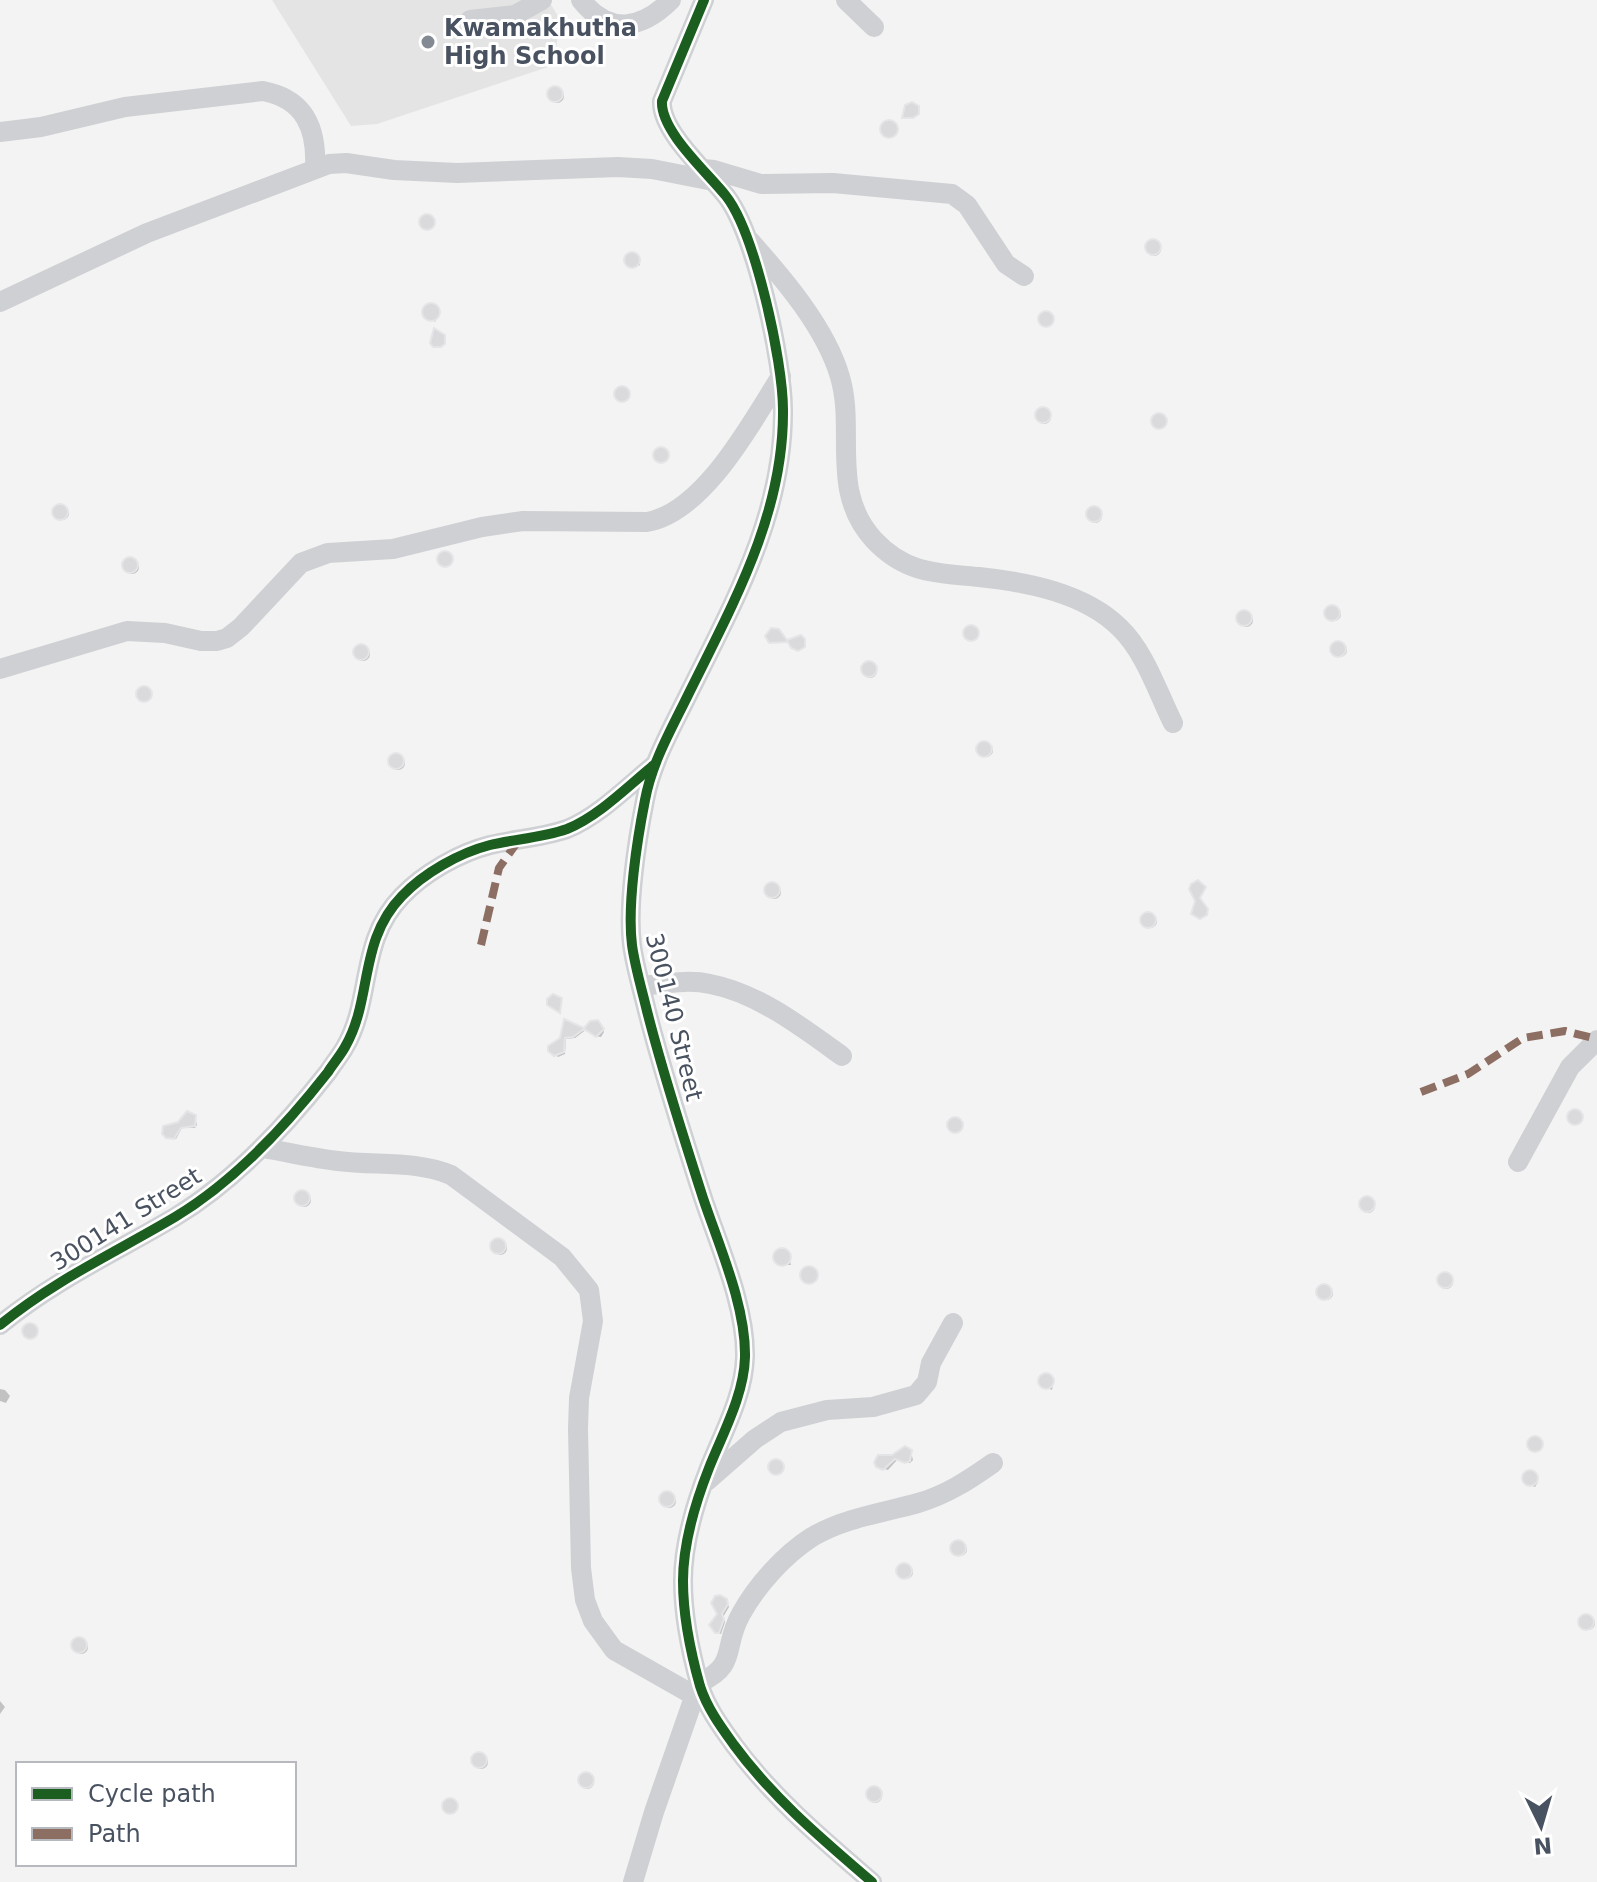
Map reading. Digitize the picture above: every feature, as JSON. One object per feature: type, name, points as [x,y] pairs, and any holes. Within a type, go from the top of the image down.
[{"type":"street","points":[[470,20],[515,15],[542,0]]},
{"type":"street","points":[[581,0],[601,20],[617,26],[639,22],[671,0]]},
{"type":"street","name":"300140 Street","points":[[704,0],[662,101],[661,114],[730,200],[746,236],[768,310],[781,376],[783,412],[778,478],[764,533],[654,765],[645,800],[630,918],[632,945],[655,1042],[727,1266],[740,1317],[745,1355],[742,1384],[704,1485],[690,1534],[683,1580],[697,1690],[759,1779],[872,1882]]},
{"type":"street","points":[[846,0],[874,27]]},
{"type":"street","points":[[0,132],[41,127],[125,107],[263,91],[292,101],[308,120],[316,148],[315,168]]},
{"type":"street","points":[[0,302],[147,233],[315,168],[346,163],[394,170],[457,173],[618,167],[708,175],[714,170],[761,184],[833,183],[952,194],[967,205],[1006,264],[1024,276]]},
{"type":"street","points":[[746,236],[774,267],[822,336],[835,361],[844,398],[847,482],[861,523],[874,540],[893,557],[913,568],[941,575],[1023,583],[1064,595],[1101,613],[1121,628],[1135,647],[1173,723]]},
{"type":"street","points":[[0,669],[127,631],[165,633],[201,641],[227,638],[301,563],[328,553],[393,549],[482,527],[523,521],[661,520],[679,510],[727,457],[781,376]]},
{"type":"street","name":"300141 Street","points":[[0,1325],[103,1255],[176,1216],[228,1178],[262,1148],[346,1046],[379,926],[402,896],[436,870],[464,854],[569,828],[596,812],[654,765]]},
{"type":"street","points":[[641,986],[682,982],[710,984],[743,995],[805,1029],[842,1056]]},
{"type":"street","points":[[1518,1162],[1570,1067],[1597,1040]]},
{"type":"street","points":[[262,1148],[338,1161],[435,1168],[451,1175],[562,1257],[580,1277],[589,1290],[593,1321],[579,1398],[578,1429],[581,1568],[585,1600],[593,1621],[614,1650],[697,1690]]},
{"type":"street","points":[[704,1485],[755,1439],[781,1422],[827,1410],[873,1407],[916,1395],[927,1382],[931,1363],[953,1323]]},
{"type":"street","points":[[633,1882],[697,1690],[723,1669],[735,1626],[760,1585],[780,1563],[812,1537],[859,1517],[920,1502],[960,1486],[993,1463]]},
{"type":"shaded area","name":"Kwamakhutha High School","points":[[272,0],[548,0],[560,19],[554,65],[377,124],[351,126]]},
{"type":"building","points":[[552,86],[558,86],[563,94],[561,100],[552,102],[547,97],[547,91]]},
{"type":"building","points":[[912,102],[919,106],[919,114],[913,118],[902,118],[905,105]]},
{"type":"building","points":[[889,120],[898,129],[889,138],[880,129]]},
{"type":"building","points":[[424,214],[430,214],[435,222],[433,228],[424,230],[419,225],[419,219]]},
{"type":"building","points":[[1150,239],[1156,239],[1161,247],[1159,253],[1150,255],[1145,250],[1145,244]]},
{"type":"building","points":[[629,252],[635,252],[640,260],[638,266],[629,268],[624,263],[624,257]]},
{"type":"building","points":[[431,303],[440,312],[431,321],[422,312]]},
{"type":"building","points":[[1043,311],[1049,311],[1054,319],[1052,325],[1043,327],[1038,322],[1038,316]]},
{"type":"building","points":[[434,328],[445,335],[445,344],[441,347],[433,347],[430,343]]},
{"type":"building","points":[[619,386],[625,386],[630,394],[628,400],[619,402],[614,397],[614,391]]},
{"type":"building","points":[[1040,407],[1046,407],[1051,415],[1049,421],[1040,423],[1035,418],[1035,412]]},
{"type":"building","points":[[1156,413],[1162,413],[1167,421],[1165,427],[1156,429],[1151,424],[1151,418]]},
{"type":"building","points":[[658,447],[664,447],[669,455],[667,461],[658,463],[653,458],[653,452]]},
{"type":"building","points":[[57,504],[63,504],[68,512],[66,518],[57,520],[52,515],[52,509]]},
{"type":"building","points":[[1091,506],[1097,506],[1102,514],[1100,520],[1091,522],[1086,517],[1086,511]]},
{"type":"building","points":[[442,551],[448,551],[453,559],[451,565],[442,567],[437,562],[437,556]]},
{"type":"building","points":[[127,557],[133,557],[138,565],[136,571],[127,573],[122,568],[122,562]]},
{"type":"building","points":[[1329,605],[1335,605],[1340,613],[1338,619],[1329,621],[1324,616],[1324,610]]},
{"type":"building","points":[[1241,610],[1247,610],[1252,618],[1250,624],[1241,626],[1236,621],[1236,615]]},
{"type":"building","points":[[968,625],[974,625],[979,633],[977,639],[968,641],[963,636],[963,630]]},
{"type":"building","points":[[771,628],[779,629],[787,640],[801,635],[805,639],[805,647],[798,651],[791,648],[788,642],[769,643],[765,636]]},
{"type":"building","points":[[1335,641],[1341,641],[1346,649],[1344,655],[1335,657],[1330,652],[1330,646]]},
{"type":"building","points":[[358,644],[364,644],[369,652],[367,658],[358,660],[353,655],[353,649]]},
{"type":"building","points":[[866,661],[872,661],[877,669],[875,675],[866,677],[861,672],[861,666]]},
{"type":"building","points":[[141,686],[147,686],[152,694],[150,700],[141,702],[136,697],[136,691]]},
{"type":"building","points":[[981,741],[987,741],[992,749],[990,755],[981,757],[976,752],[976,746]]},
{"type":"building","points":[[393,753],[399,753],[404,761],[402,767],[393,769],[388,764],[388,758]]},
{"type":"building","points":[[1198,880],[1206,887],[1200,898],[1208,909],[1207,915],[1200,919],[1191,914],[1195,901],[1189,889]]},
{"type":"building","points":[[769,882],[775,882],[780,890],[778,896],[769,898],[764,893],[764,887]]},
{"type":"building","points":[[1145,912],[1151,912],[1156,920],[1154,926],[1145,928],[1140,923],[1140,917]]},
{"type":"building","points":[[553,994],[562,998],[560,1013],[547,1005],[547,999]]},
{"type":"building","points":[[564,1019],[584,1028],[590,1021],[598,1020],[604,1029],[596,1037],[584,1029],[573,1037],[565,1038],[564,1052],[554,1056],[548,1051],[548,1046],[560,1038]]},
{"type":"building","points":[[1572,1109],[1578,1109],[1583,1117],[1581,1123],[1572,1125],[1567,1120],[1567,1114]]},
{"type":"building","points":[[187,1111],[196,1115],[195,1126],[181,1128],[174,1139],[166,1138],[162,1134],[163,1126],[178,1122]]},
{"type":"building","points":[[952,1117],[958,1117],[963,1125],[961,1131],[952,1133],[947,1128],[947,1122]]},
{"type":"building","points":[[299,1190],[305,1190],[310,1198],[308,1204],[299,1206],[294,1201],[294,1195]]},
{"type":"building","points":[[1364,1196],[1370,1196],[1375,1204],[1373,1210],[1364,1212],[1359,1207],[1359,1201]]},
{"type":"building","points":[[495,1238],[501,1238],[506,1246],[504,1252],[495,1254],[490,1249],[490,1243]]},
{"type":"building","points":[[782,1248],[791,1257],[782,1266],[773,1257]]},
{"type":"building","points":[[809,1266],[818,1275],[809,1284],[800,1275]]},
{"type":"building","points":[[1442,1272],[1448,1272],[1453,1280],[1451,1286],[1442,1288],[1437,1283],[1437,1277]]},
{"type":"building","points":[[1321,1284],[1327,1284],[1332,1292],[1330,1298],[1321,1300],[1316,1295],[1316,1289]]},
{"type":"building","points":[[27,1323],[33,1323],[38,1331],[36,1337],[27,1339],[22,1334],[22,1328]]},
{"type":"building","points":[[1043,1373],[1049,1373],[1054,1381],[1052,1387],[1043,1389],[1038,1384],[1038,1378]]},
{"type":"building","points":[[1532,1436],[1538,1436],[1543,1444],[1541,1450],[1532,1452],[1527,1447],[1527,1441]]},
{"type":"building","points":[[905,1446],[912,1450],[910,1461],[905,1463],[895,1459],[883,1470],[876,1467],[874,1462],[878,1455],[892,1455]]},
{"type":"building","points":[[773,1459],[779,1459],[784,1467],[782,1473],[773,1475],[768,1470],[768,1464]]},
{"type":"building","points":[[1527,1470],[1533,1470],[1538,1478],[1536,1484],[1527,1486],[1522,1481],[1522,1475]]},
{"type":"building","points":[[664,1491],[670,1491],[675,1499],[673,1505],[664,1507],[659,1502],[659,1496]]},
{"type":"building","points":[[955,1540],[961,1540],[966,1548],[964,1554],[955,1556],[950,1551],[950,1545]]},
{"type":"building","points":[[901,1563],[907,1563],[912,1571],[910,1577],[901,1579],[896,1574],[896,1568]]},
{"type":"building","points":[[715,1596],[727,1599],[728,1604],[722,1614],[724,1619],[719,1633],[715,1633],[709,1625],[717,1614],[711,1603]]},
{"type":"building","points":[[1583,1614],[1589,1614],[1594,1622],[1592,1628],[1583,1630],[1578,1625],[1578,1619]]},
{"type":"building","points":[[76,1637],[82,1637],[87,1645],[85,1651],[76,1653],[71,1648],[71,1642]]},
{"type":"building","points":[[476,1752],[482,1752],[487,1760],[485,1766],[476,1768],[471,1763],[471,1757]]},
{"type":"building","points":[[583,1772],[589,1772],[594,1780],[592,1786],[583,1788],[578,1783],[578,1777]]},
{"type":"building","points":[[871,1786],[877,1786],[882,1794],[880,1800],[871,1802],[866,1797],[866,1791]]},
{"type":"building","points":[[447,1798],[453,1798],[458,1806],[456,1812],[447,1814],[442,1809],[442,1803]]},
{"type":"marked path","points":[[481,945],[499,868],[518,841]]},
{"type":"marked path","points":[[1421,1092],[1468,1074],[1523,1038],[1565,1031],[1597,1039]]},
{"type":"cycle path","points":[[704,0],[662,101],[663,113],[676,138],[726,196],[747,238],[773,331],[783,410],[781,448],[766,521],[739,591],[652,772],[642,816],[632,892],[632,945],[653,1035],[730,1276],[744,1337],[741,1385],[704,1481],[688,1538],[683,1581],[684,1607],[700,1686],[719,1724],[749,1764],[782,1800],[872,1882]]},
{"type":"cycle path","points":[[0,1325],[63,1281],[197,1203],[277,1133],[345,1047],[360,1009],[378,932],[388,913],[421,879],[466,853],[567,829],[602,809],[654,765]]},
{"type":"place","name":"Kwamakhutha High School","points":[[428,42]]}]
